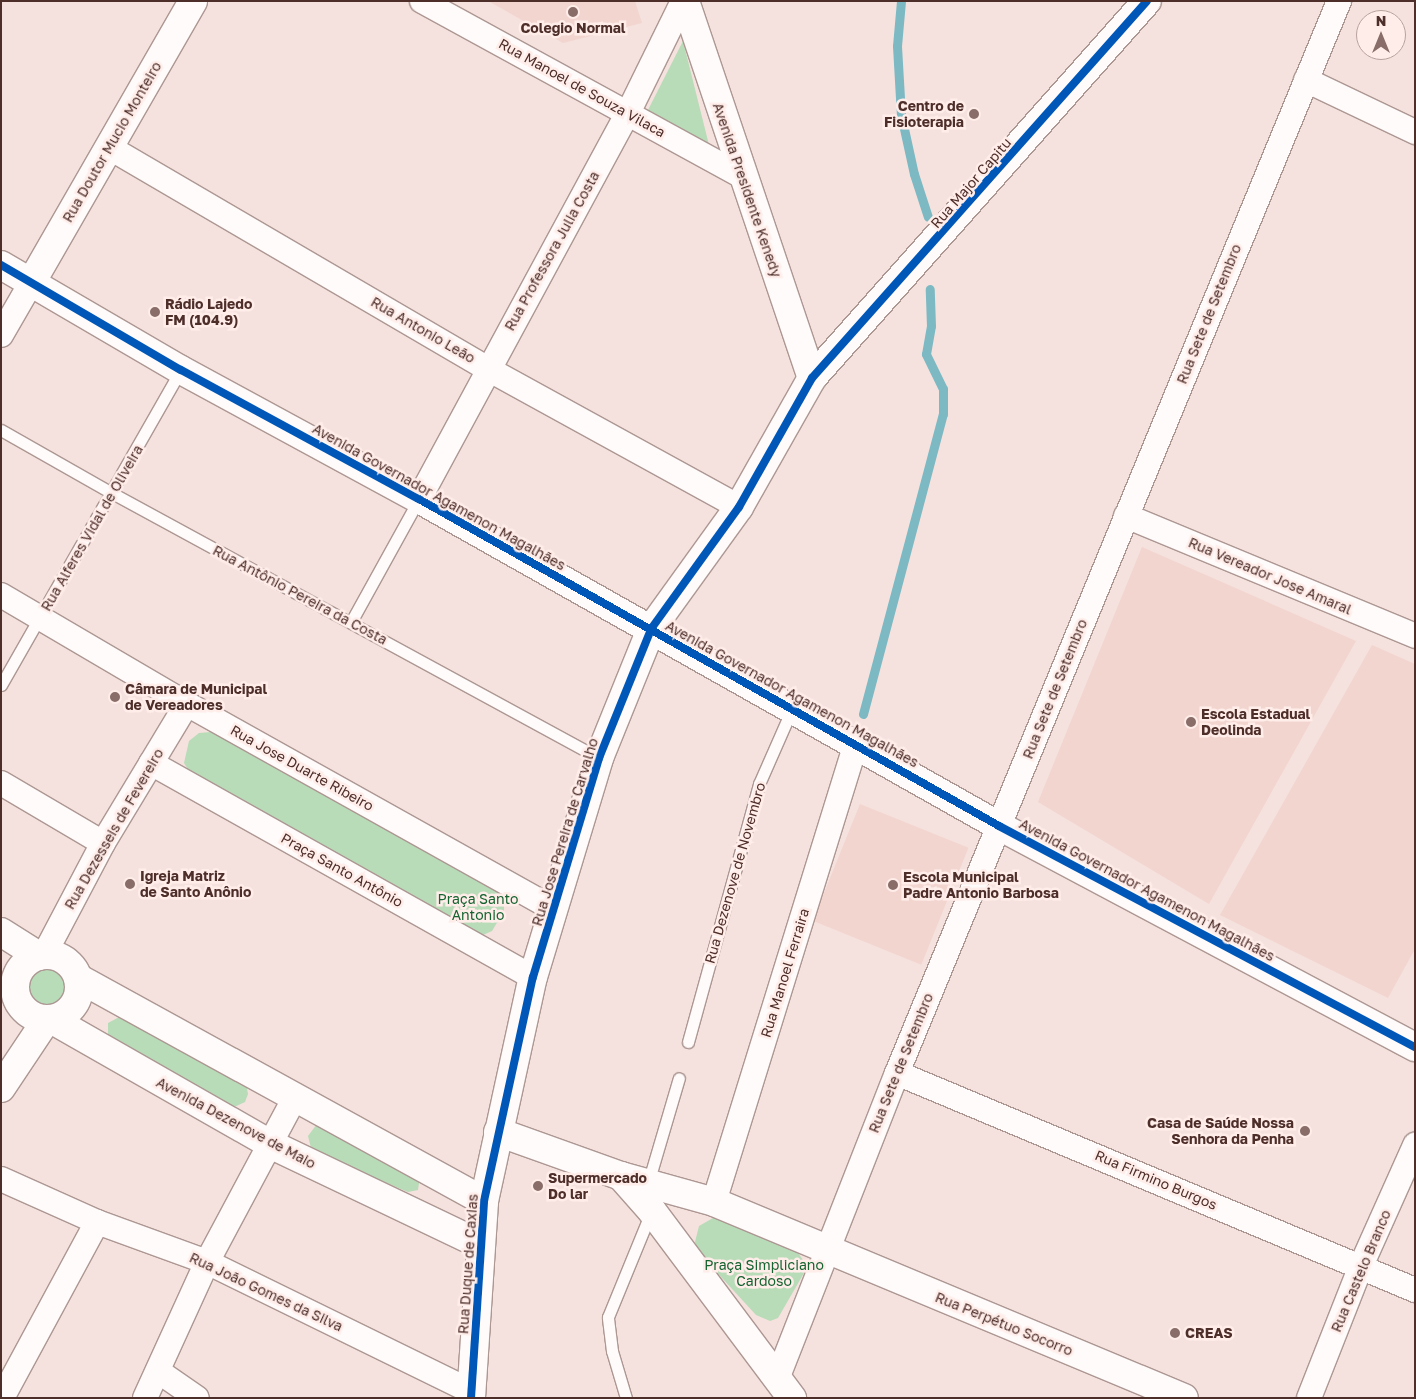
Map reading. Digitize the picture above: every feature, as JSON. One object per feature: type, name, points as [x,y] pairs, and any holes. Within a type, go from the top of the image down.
[{"type":"street","name":"Rua Doutor Mucio Monteiro","points":[[31,283],[193,1]]},
{"type":"street","name":"Rua Manoel de Souza Vilaca","points":[[422,1],[741,176]]},
{"type":"street","name":"Rua Professora Julia Costa","points":[[419,499],[488,368],[628,113],[684,1]]},
{"type":"street","name":"Avenida Presidente Kenedy","points":[[684,1],[741,176],[812,378]]},
{"type":"street","name":"Rua Major Capitu","points":[[812,378],[945,232],[1147,1]]},
{"type":"street","name":"Rua Sete de Setembro","points":[[784,1388],[825,1250],[896,1073],[1000,826],[1339,1]]},
{"type":"street","points":[[1306,80],[1415,132]]},
{"type":"street","name":"Rua Antonio Leão","points":[[110,148],[488,368],[739,507]]},
{"type":"street","name":"Avenida Governador Agamenon Magalhães","points":[[1,265],[181,370],[419,499],[1000,826],[1415,1047]]},
{"type":"street","points":[[1,335],[31,283]]},
{"type":"street","name":"Rua Jose Pereira de Carvalho","points":[[498,1132],[533,977],[599,758],[651,629],[739,507],[812,378]]},
{"type":"street","name":"Rua Vereador Jose Amaral","points":[[1126,516],[1415,636]]},
{"type":"street","name":"Rua Jose Duarte Ribeiro","points":[[1,595],[42,616],[187,704],[554,909]]},
{"type":"street","name":"Rua Dezesseis de Fevereiro","points":[[42,955],[103,843],[187,704]]},
{"type":"street","name":"Rua Manoel Ferraira","points":[[714,1202],[856,744]]},
{"type":"street","name":"Praça Santo Antônio","points":[[151,763],[533,977]]},
{"type":"street","points":[[1,783],[103,843]]},
{"type":"street","points":[[1,932],[42,955],[65,961],[78,978],[294,1099],[484,1201]]},
{"type":"street","points":[[42,955],[29,960],[19,971],[8,991],[25,1011],[49,1019]]},
{"type":"street","points":[[1,1088],[49,1019],[64,1014],[74,1005],[79,992],[78,978]]},
{"type":"street","name":"Avenida Dezenove de Maio","points":[[49,1019],[270,1144],[480,1244]]},
{"type":"street","name":"Rua Firmino Burgos","points":[[896,1073],[1415,1290]]},
{"type":"street","points":[[145,1398],[206,1262],[294,1099]]},
{"type":"street","name":"Rua Perpétuo Socorro","points":[[498,1132],[621,1176],[714,1202],[825,1250],[1184,1398]]},
{"type":"street","name":"Rua Duque de Caxias","points":[[471,1395],[484,1201],[498,1132]]},
{"type":"street","name":"Rua Castelo Branco","points":[[1309,1398],[1361,1266],[1415,1145]]},
{"type":"street","points":[[621,1176],[652,1210],[784,1388]]},
{"type":"street","name":"Rua João Gomes da Silva","points":[[1,1179],[97,1222],[206,1262],[471,1395]]},
{"type":"street","points":[[2,1398],[97,1222]]},
{"type":"street","points":[[158,1371],[197,1398]]},
{"type":"lane","name":"Rua Alferes Vidal de Oliveira","points":[[1,685],[181,370]]},
{"type":"lane","name":"Rua Antônio Pereira da Costa","points":[[1,430],[112,493],[599,758]]},
{"type":"lane","points":[[351,622],[419,499]]},
{"type":"lane","name":"Rua Dezenove de Novembro","points":[[688,1042],[759,784],[793,708]]},
{"type":"lane","points":[[648,1183],[679,1078]]},
{"type":"lane","points":[[626,1398],[612,1350],[608,1317],[652,1210]]},
{"type":"shaded area","name":"Colegio Normal","points":[[488,1],[635,1],[642,23],[563,43]]},
{"type":"shaded area","name":"Escola Estadual Deolinda","points":[[1142,547],[1356,641],[1209,904],[1038,802]]},
{"type":"shaded area","points":[[1372,645],[1415,664],[1415,949],[1388,998],[1220,915]]},
{"type":"shaded area","name":"Escola Municipal Padre Antonio Barbosa","points":[[860,804],[968,848],[921,965],[813,921]]},
{"type":"green space","points":[[683,41],[709,145],[648,110]]},
{"type":"green space","name":"Praça Santo Antonio","points":[[211,732],[499,891],[504,902],[504,911],[492,931],[483,935],[472,931],[189,771],[184,763],[189,741],[199,733]]},
{"type":"green space","points":[[41,963],[51,963],[65,973],[69,986],[65,999],[59,1005],[51,1009],[41,1009],[27,999],[23,991],[23,981],[33,967]]},
{"type":"green space","points":[[123,1015],[246,1083],[248,1094],[245,1102],[230,1109],[108,1039],[108,1023]]},
{"type":"green space","points":[[317,1124],[420,1176],[418,1190],[408,1192],[312,1152],[308,1136]]},
{"type":"green space","name":"Praça Simpliciano Cardoso","points":[[726,1217],[796,1250],[803,1260],[804,1273],[778,1318],[770,1321],[756,1315],[699,1253],[695,1242],[699,1226],[713,1218]]},
{"type":"waterway","points":[[901,1],[897,46],[901,115],[914,174],[928,217]]},
{"type":"waterway","points":[[863,714],[943,414],[943,389],[926,354],[931,326],[930,289]]},
{"type":"cycle path","points":[[471,1398],[484,1201],[533,977],[599,758],[651,629],[739,507],[812,378],[1147,1]]},
{"type":"cycle path","points":[[1,265],[181,370],[419,499],[999,826],[1415,1047]]},
{"type":"place","name":"Colegio Normal","points":[[573,12]]},
{"type":"place","name":"Centro de Fisioterapia","points":[[974,114]]},
{"type":"place","name":"Rádio Lajedo FM (104.9)","points":[[155,312]]},
{"type":"place","name":"Câmara de Municipal de Vereadores","points":[[115,697]]},
{"type":"place","name":"Escola Estadual Deolinda","points":[[1191,722]]},
{"type":"place","name":"Igreja Matriz de Santo Anônio","points":[[130,884]]},
{"type":"place","name":"Escola Municipal Padre Antonio Barbosa","points":[[893,885]]},
{"type":"place","name":"Casa de Saúde Nossa Senhora da Penha","points":[[1305,1131]]},
{"type":"place","name":"Supermercado Do lar","points":[[538,1186]]},
{"type":"place","name":"CREAS","points":[[1175,1333]]}]
